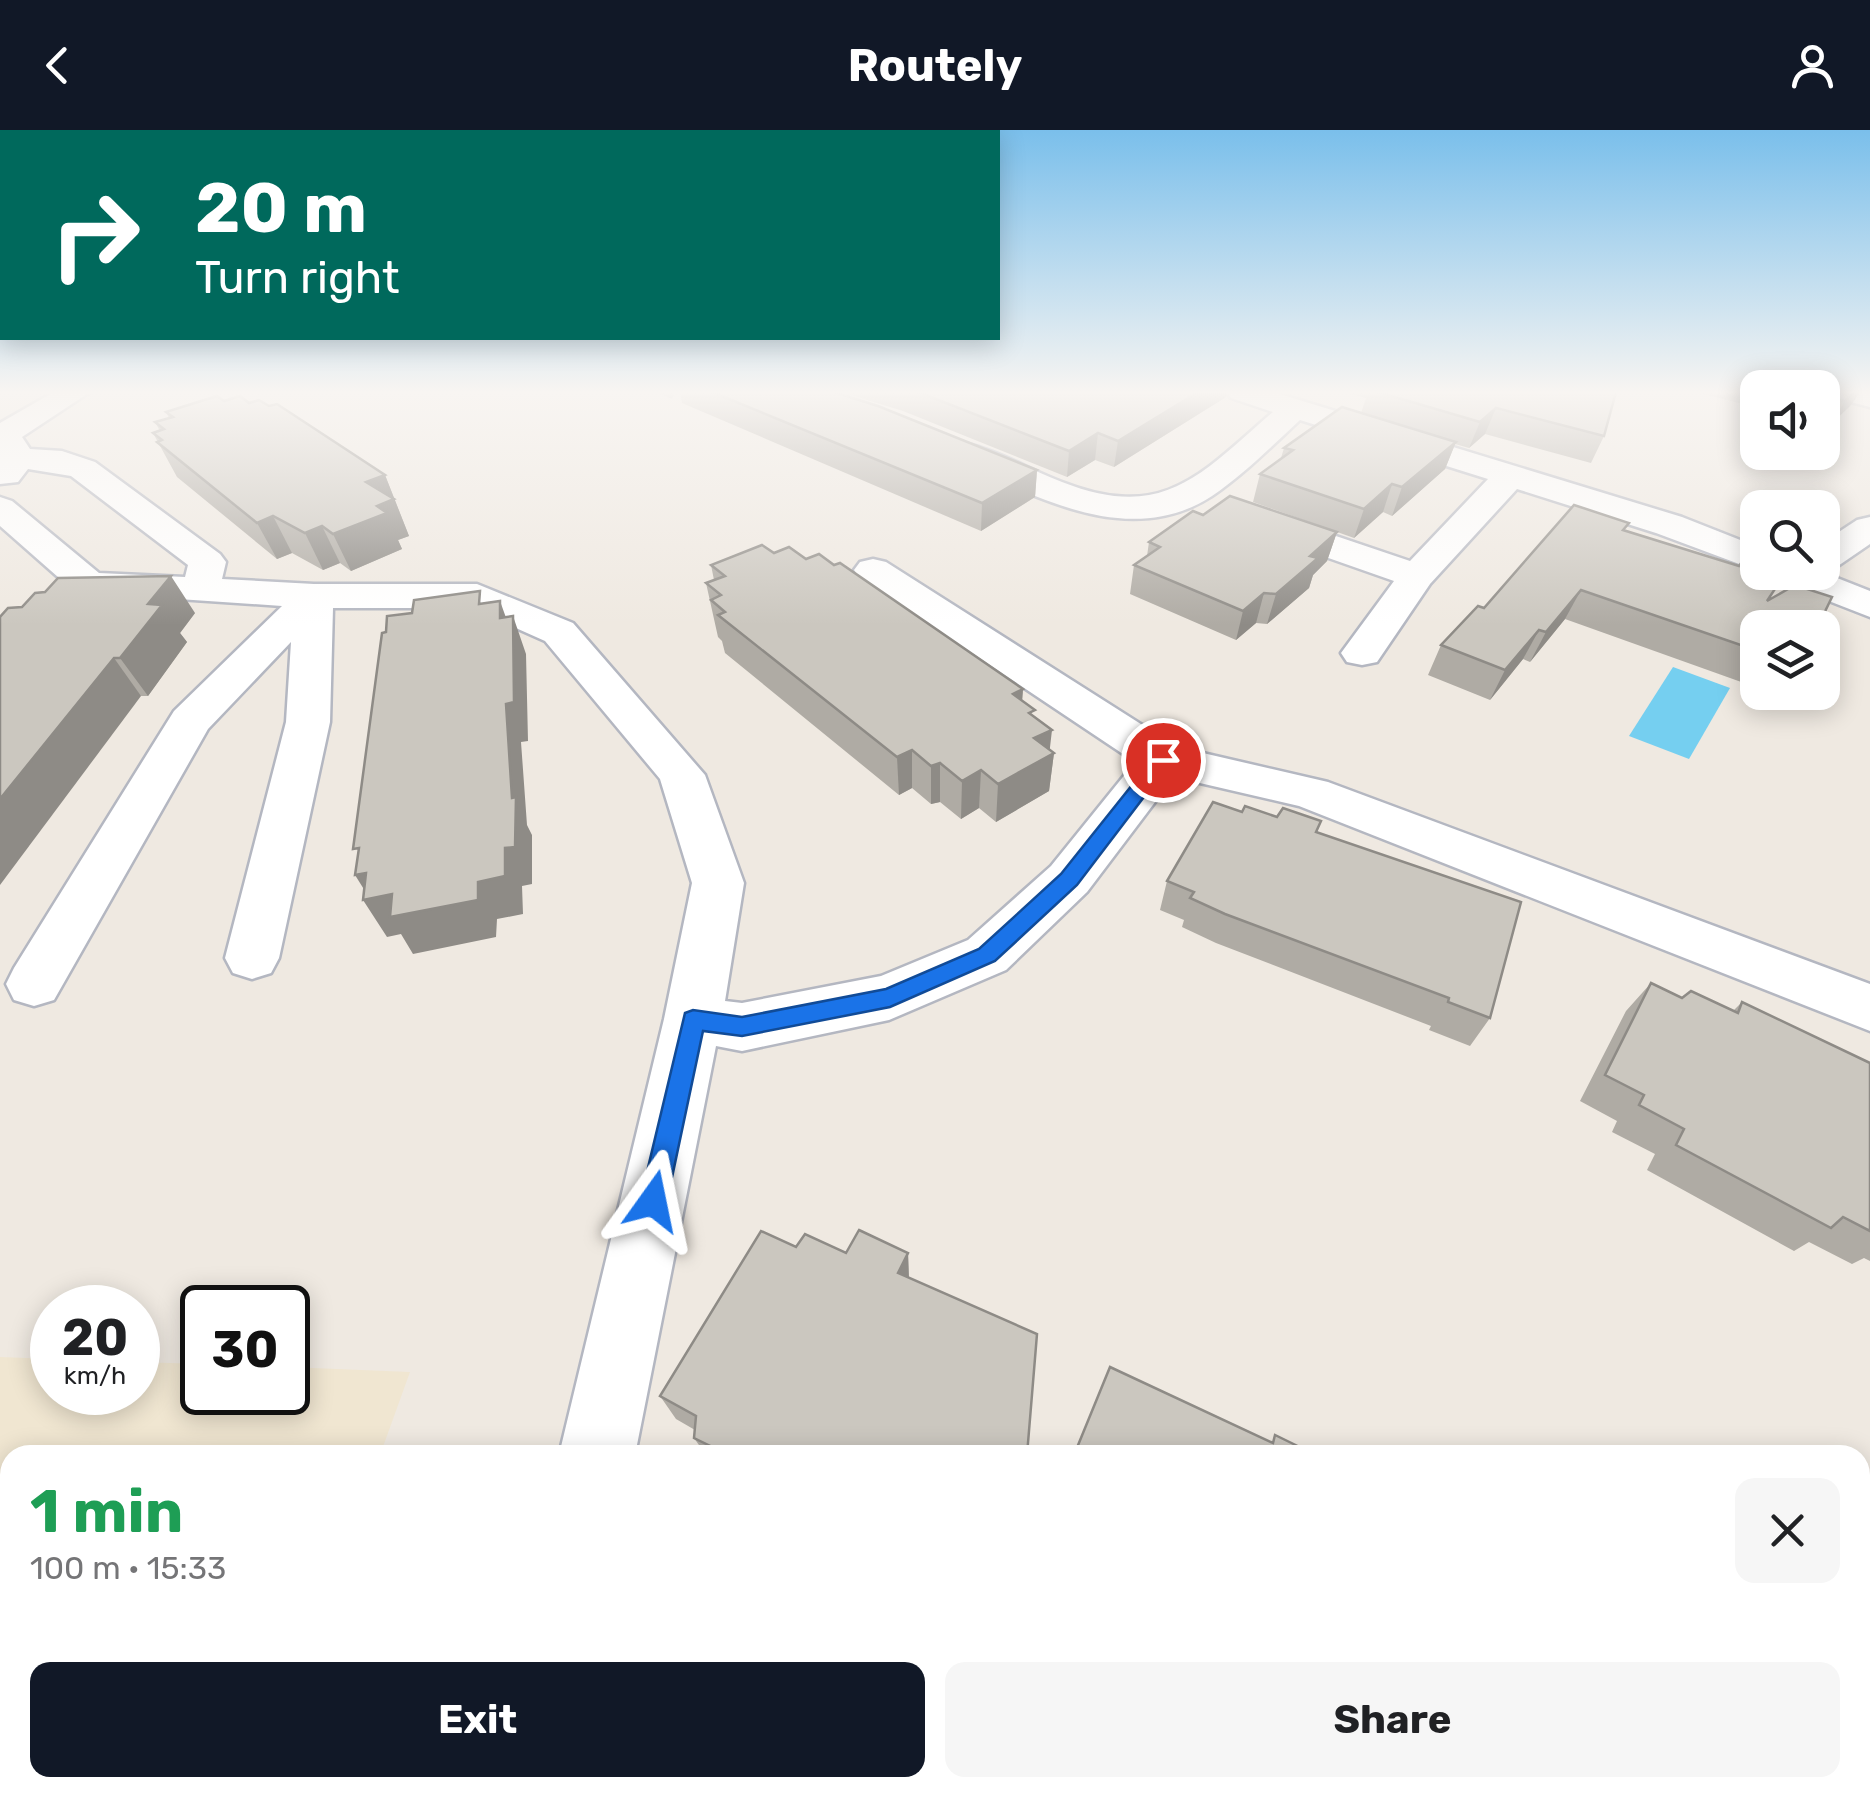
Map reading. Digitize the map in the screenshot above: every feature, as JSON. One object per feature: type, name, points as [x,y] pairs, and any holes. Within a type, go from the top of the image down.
[{"type":"street","points":[[84,470],[208,566],[196,590]]},
{"type":"street","points":[[1007,470],[1096,506],[1148,511],[1189,496],[1221,470]]},
{"type":"street","points":[[1491,470],[1670,525],[1740,553]]},
{"type":"street","points":[[1362,653],[1417,576],[1511,476]]},
{"type":"street","points":[[1189,496],[1417,576]]},
{"type":"street","points":[[0,508],[74,593],[196,590],[314,596],[477,596],[559,632],[682,775],[718,884],[693,1020],[599,1445]]},
{"type":"street","points":[[1840,547],[1870,528]]},
{"type":"street","points":[[873,570],[1163,760],[1311,793],[1870,1008]]},
{"type":"street","points":[[1840,589],[1870,605]]},
{"type":"street","points":[[252,958],[308,722],[314,596]]},
{"type":"street","points":[[34,984],[190,721],[314,596]]},
{"type":"street","points":[[693,1020],[742,1026],[890,998],[987,955],[1069,880],[1163,760]]},
{"type":"shaded area","points":[[0,1357],[30,1358],[30,1415],[160,1415],[160,1363],[180,1363],[180,1415],[310,1415],[310,1368],[410,1372],[384,1445],[0,1445]]},
{"type":"water","points":[[1673,667],[1730,688],[1689,759],[1629,736]]},
{"type":"building","points":[[191,470],[377,470],[385,475],[366,482],[394,499],[377,506],[387,513],[333,534],[322,526],[305,533],[273,516],[257,523]]},
{"type":"building","points":[[901,470],[1037,470],[982,503]]},
{"type":"building","points":[[1266,470],[1423,470],[1402,487],[1392,484],[1364,509],[1260,474]]},
{"type":"building","points":[[1230,496],[1337,532],[1310,556],[1318,558],[1276,594],[1264,593],[1243,611],[1134,565],[1160,547],[1149,542],[1193,511],[1203,515]]},
{"type":"building","points":[[1574,505],[1629,523],[1623,530],[1740,565],[1740,590],[1774,590],[1767,601],[1786,590],[1810,590],[1832,597],[1826,610],[1740,610],[1740,645],[1581,590],[1546,632],[1539,630],[1505,670],[1441,645],[1478,606],[1484,608]]},
{"type":"building","points":[[762,545],[774,553],[789,547],[806,559],[819,554],[834,565],[840,563],[1023,689],[1013,694],[1035,710],[1029,713],[1052,730],[1034,738],[1054,753],[998,784],[981,770],[962,781],[940,763],[931,766],[912,750],[897,757],[718,615],[725,612],[711,600],[721,595],[706,583],[725,576],[711,565]]},
{"type":"building","points":[[171,576],[148,604],[162,605],[0,799],[0,617],[8,608],[22,607],[35,593],[45,592],[58,578]]},
{"type":"building","points":[[480,591],[479,604],[500,601],[500,618],[513,616],[514,702],[506,704],[512,798],[516,797],[515,847],[505,848],[505,876],[478,882],[478,900],[390,917],[392,894],[363,900],[366,873],[355,875],[359,848],[353,849],[382,633],[386,632],[387,616],[412,613],[414,600]]},
{"type":"building","points":[[1213,802],[1242,812],[1245,806],[1277,817],[1283,808],[1321,821],[1316,832],[1521,902],[1490,1018],[1448,1002],[1449,998],[1225,914],[1190,898],[1194,892],[1167,881]]},
{"type":"building","points":[[1651,983],[1682,998],[1691,991],[1738,1013],[1742,1002],[1870,1063],[1870,1231],[1843,1217],[1831,1228],[1676,1145],[1684,1129],[1639,1105],[1644,1095],[1605,1075]]},
{"type":"building","points":[[859,1230],[908,1253],[898,1273],[1037,1334],[1028,1445],[708,1445],[694,1438],[696,1416],[660,1396],[761,1231],[796,1247],[805,1234],[846,1253]]},
{"type":"building","points":[[1110,1367],[1273,1443],[1275,1435],[1296,1445],[1078,1445]]},
{"type":"route","points":[[653,1201],[693,1020],[742,1026],[890,998],[987,955],[1069,880],[1163,760]]}]
